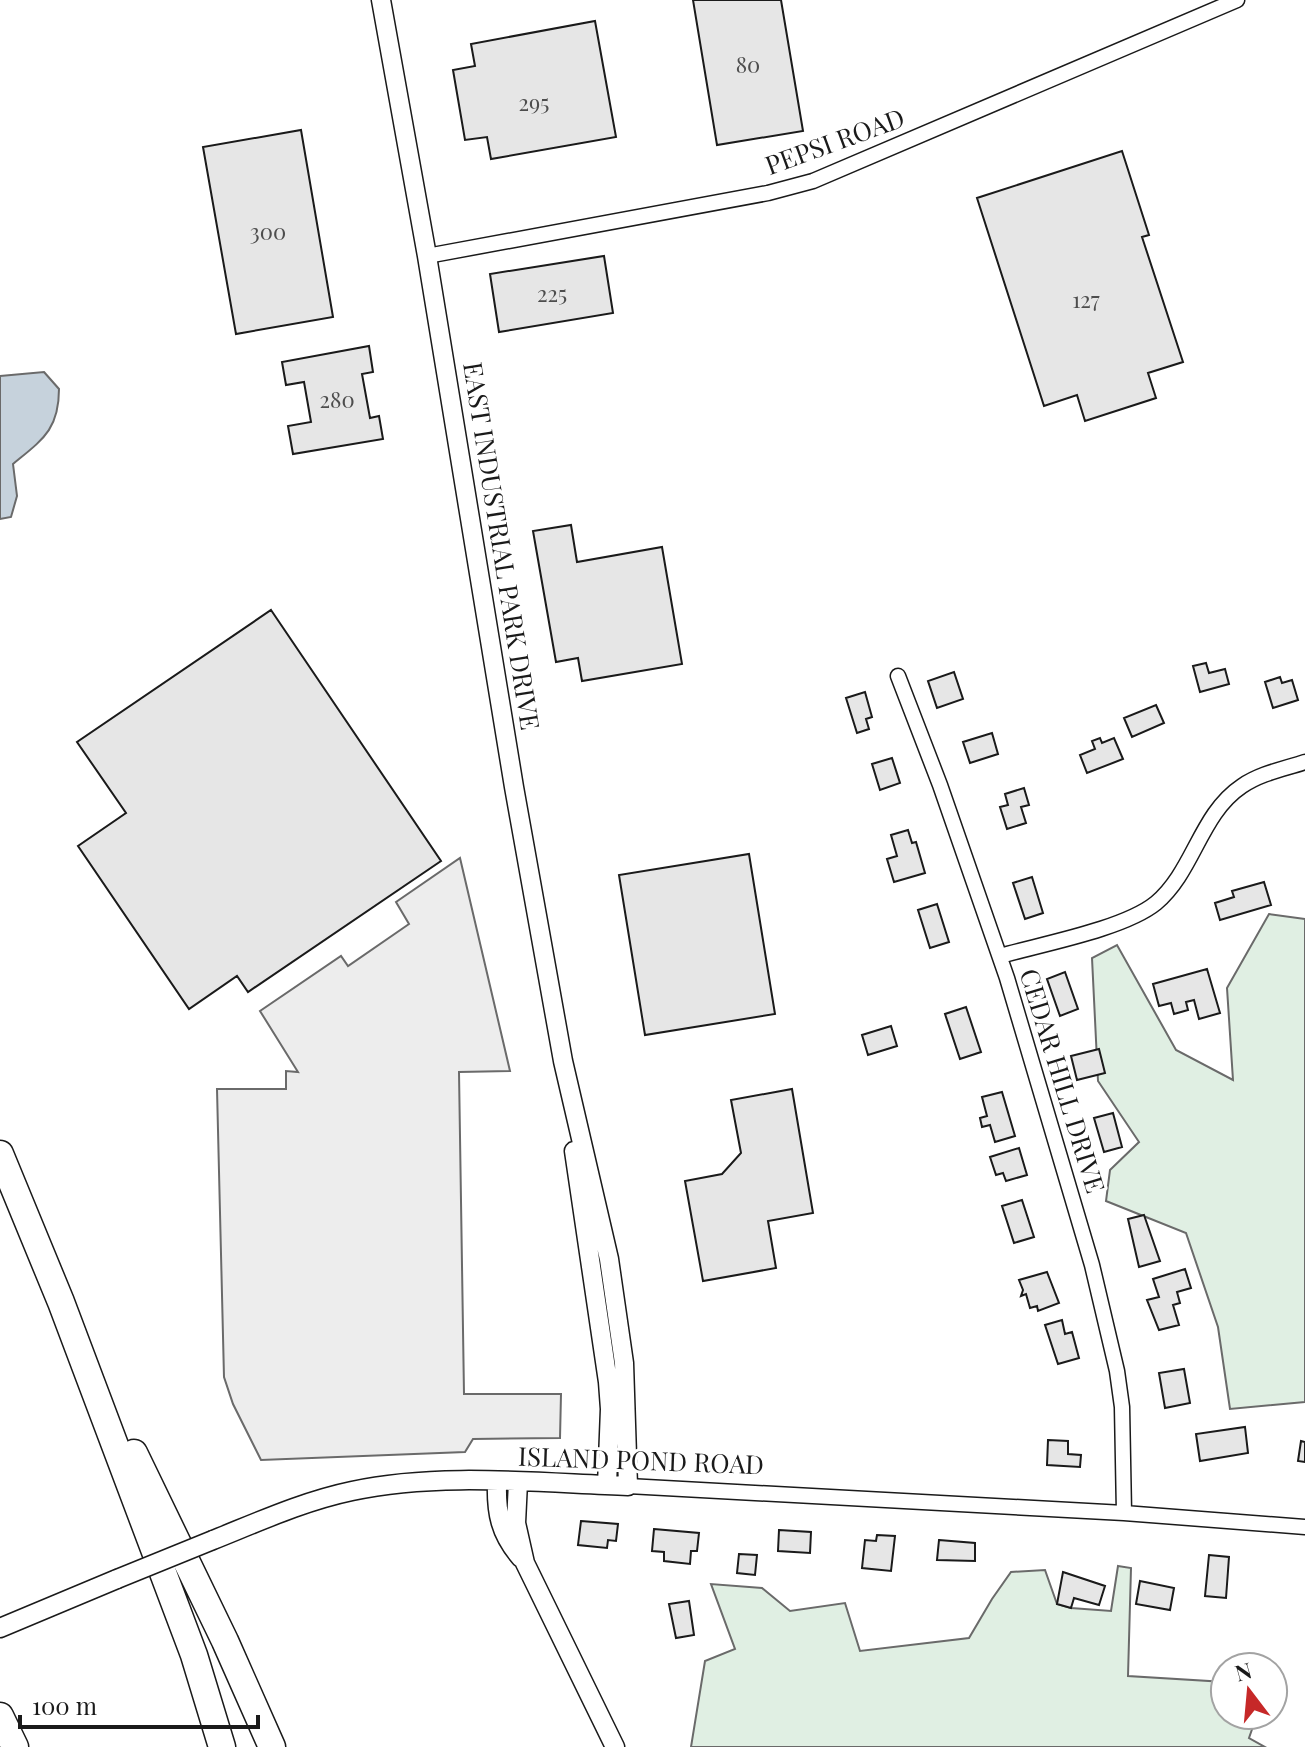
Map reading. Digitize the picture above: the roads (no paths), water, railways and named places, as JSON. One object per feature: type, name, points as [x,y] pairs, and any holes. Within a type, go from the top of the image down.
[{"type":"highway","points":[[0,1154],[61,1302],[194,1655],[222,1747]]},
{"type":"highway","points":[[61,1302],[225,1641],[272,1747]]},
{"type":"highway","points":[[0,1716],[15,1747]]},
{"type":"street","name":"EAST INDUSTRIAL PARK DRIVE","points":[[381,0],[570,1101],[596,1201],[617,1311],[627,1399],[628,1486]]},
{"type":"street","name":"PEPSI ROAD","points":[[427,256],[768,193],[813,181],[1237,0]]},
{"type":"street","name":"CEDAR HILL DRIVE","points":[[898,676],[1000,956],[1092,1265],[1117,1371],[1122,1407],[1124,1513]]},
{"type":"street","points":[[1000,956],[1119,922],[1152,906],[1178,880],[1214,814],[1226,799],[1256,777],[1305,762]]},
{"type":"street","name":"EAST INDUSTRIAL PARK DRIVE","points":[[570,1101],[571,1135],[608,1382],[607,1485]]},
{"type":"street","name":"ISLAND POND ROAD","points":[[7,1626],[314,1501],[352,1491],[431,1482],[628,1486],[1124,1513],[1305,1527]]},
{"type":"street","points":[[497,1482],[502,1533],[525,1563],[615,1747]]},
{"type":"street","points":[[518,1482],[516,1523],[525,1563]]}]
